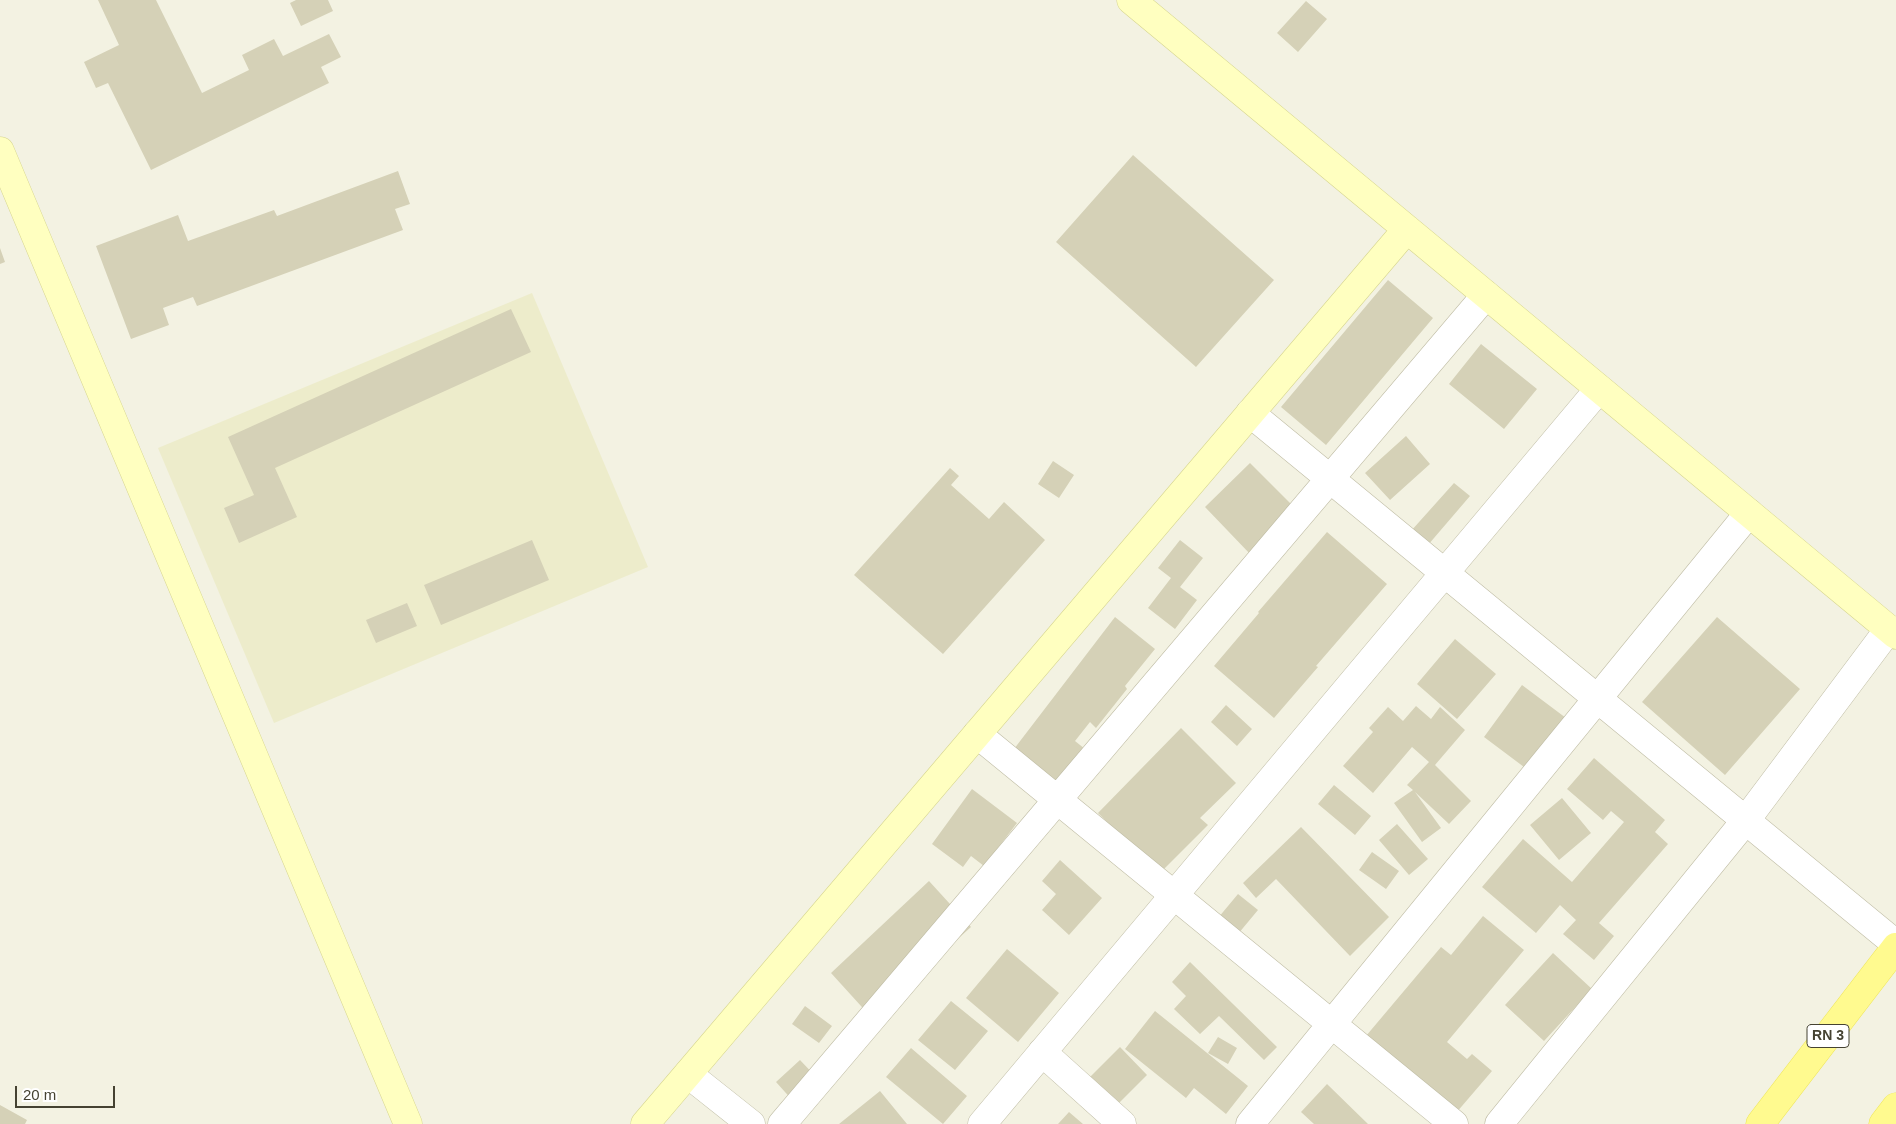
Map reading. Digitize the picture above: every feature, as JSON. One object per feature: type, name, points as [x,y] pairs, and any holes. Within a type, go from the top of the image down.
[{"type":"main road","name":"RN 3","points":[[1760,1124],[1896,948]]},
{"type":"main road","points":[[1883,1124],[1896,1107]]},
{"type":"street","points":[[1131,0],[1892,632],[1746,820],[1499,1124]]},
{"type":"street","points":[[1,157],[408,1124]]},
{"type":"street","points":[[645,1124],[1407,229]]},
{"type":"street","points":[[782,1124],[1486,295]]},
{"type":"street","points":[[982,1124],[1599,389]]},
{"type":"street","points":[[1250,413],[1896,944]]},
{"type":"street","points":[[1250,1124],[1749,513]]},
{"type":"street","points":[[977,734],[1454,1124]]},
{"type":"street","points":[[1042,1052],[1122,1124]]},
{"type":"street","points":[[688,1074],[751,1124]]},
{"type":"shaded area","points":[[532,293],[648,567],[274,723],[158,448]]},
{"type":"building","points":[[98,0],[156,0],[202,93],[249,70],[242,55],[274,39],[283,56],[329,34],[341,57],[321,67],[329,83],[151,170],[108,83],[96,88],[84,62],[119,45]]},
{"type":"building","points":[[296,0],[328,0],[333,11],[301,26],[290,3]]},
{"type":"building","points":[[1306,1],[1327,19],[1298,52],[1277,33]]},
{"type":"building","points":[[1133,155],[1274,280],[1196,367],[1056,242]]},
{"type":"building","points":[[398,171],[410,204],[395,209],[403,230],[197,306],[193,297],[163,308],[169,325],[131,339],[96,246],[178,215],[188,241],[274,210],[277,216]]},
{"type":"building","points":[[0,248],[5,262],[0,264]]},
{"type":"building","points":[[1388,280],[1433,318],[1326,445],[1281,407]]},
{"type":"building","points":[[511,309],[531,352],[275,468],[297,517],[239,543],[224,508],[254,495],[228,437]]},
{"type":"building","points":[[1481,344],[1537,389],[1504,429],[1449,384]]},
{"type":"building","points":[[1406,436],[1430,464],[1390,500],[1365,473]]},
{"type":"building","points":[[1053,461],[1074,475],[1059,498],[1038,484]]},
{"type":"building","points":[[1250,463],[1297,510],[1251,555],[1205,507]]},
{"type":"building","points":[[950,468],[959,476],[951,485],[989,519],[1004,502],[1045,540],[943,654],[854,575]]},
{"type":"building","points":[[1454,483],[1470,496],[1428,545],[1411,531]]},
{"type":"building","points":[[1327,532],[1387,584],[1274,718],[1214,666]]},
{"type":"building","points":[[532,540],[549,580],[441,625],[424,585]]},
{"type":"building","points":[[1180,540],[1203,558],[1180,587],[1197,600],[1175,629],[1148,608],[1171,578],[1158,568]]},
{"type":"building","points":[[407,603],[417,626],[376,643],[366,620]]},
{"type":"building","points":[[1115,617],[1155,649],[1125,686],[1127,689],[1096,728],[1090,722],[1075,741],[1095,757],[1068,791],[1014,749]]},
{"type":"building","points":[[1717,617],[1800,689],[1725,775],[1642,702]]},
{"type":"building","points":[[1455,639],[1496,674],[1457,719],[1417,684]]},
{"type":"building","points":[[1522,685],[1566,718],[1528,770],[1484,737]]},
{"type":"building","points":[[1226,705],[1252,729],[1237,746],[1211,722]]},
{"type":"building","points":[[1416,706],[1431,719],[1440,707],[1465,730],[1435,765],[1471,801],[1449,824],[1415,792],[1441,828],[1422,842],[1394,803],[1413,790],[1407,785],[1429,762],[1412,747],[1373,793],[1343,766],[1373,732],[1369,728],[1388,707],[1403,721]]},
{"type":"building","points":[[1181,728],[1236,783],[1200,818],[1208,825],[1159,874],[1098,813]]},
{"type":"building","points":[[1594,758],[1665,820],[1655,832],[1668,844],[1599,923],[1614,936],[1594,960],[1563,934],[1576,920],[1560,905],[1536,933],[1482,887],[1523,839],[1572,882],[1624,822],[1611,811],[1603,820],[1567,789]]},
{"type":"building","points":[[1334,785],[1371,816],[1355,835],[1318,804]]},
{"type":"building","points":[[972,789],[1017,823],[984,866],[971,856],[963,867],[932,844]]},
{"type":"building","points":[[1562,798],[1591,833],[1559,860],[1530,825]]},
{"type":"building","points":[[1397,824],[1428,859],[1409,875],[1379,840]]},
{"type":"building","points":[[1301,827],[1389,917],[1350,956],[1276,879],[1256,898],[1243,883]]},
{"type":"building","points":[[1372,852],[1399,871],[1386,889],[1359,870]]},
{"type":"building","points":[[1060,860],[1102,898],[1069,935],[1042,910],[1056,894],[1042,881]]},
{"type":"building","points":[[929,881],[971,927],[871,1017],[831,973]]},
{"type":"building","points":[[1238,894],[1258,910],[1238,934],[1218,918]]},
{"type":"building","points":[[1483,916],[1524,950],[1447,1042],[1467,1059],[1472,1054],[1492,1071],[1456,1113],[1366,1036],[1441,947],[1451,955]]},
{"type":"building","points":[[1007,949],[1059,993],[1018,1042],[966,998]]},
{"type":"building","points":[[1553,953],[1592,989],[1544,1041],[1505,1005]]},
{"type":"building","points":[[1190,962],[1277,1047],[1264,1060],[1219,1016],[1200,1034],[1174,1009],[1186,996],[1172,982]]},
{"type":"building","points":[[951,1001],[988,1031],[955,1070],[918,1040]]},
{"type":"building","points":[[805,1006],[832,1026],[819,1043],[792,1024]]},
{"type":"building","points":[[1155,1011],[1248,1086],[1226,1114],[1194,1088],[1186,1098],[1125,1049]]},
{"type":"building","points":[[1218,1037],[1237,1048],[1228,1064],[1208,1053]]},
{"type":"building","points":[[1120,1047],[1147,1075],[1110,1112],[1083,1084]]},
{"type":"building","points":[[911,1048],[967,1096],[943,1124],[886,1077]]},
{"type":"building","points":[[800,1060],[819,1080],[794,1102],[776,1082]]},
{"type":"building","points":[[1327,1084],[1368,1124],[1314,1124],[1301,1112]]},
{"type":"building","points":[[880,1091],[907,1124],[839,1124]]},
{"type":"building","points":[[0,1105],[27,1120],[25,1124],[0,1124]]},
{"type":"building","points":[[1069,1112],[1083,1124],[1058,1124]]}]
